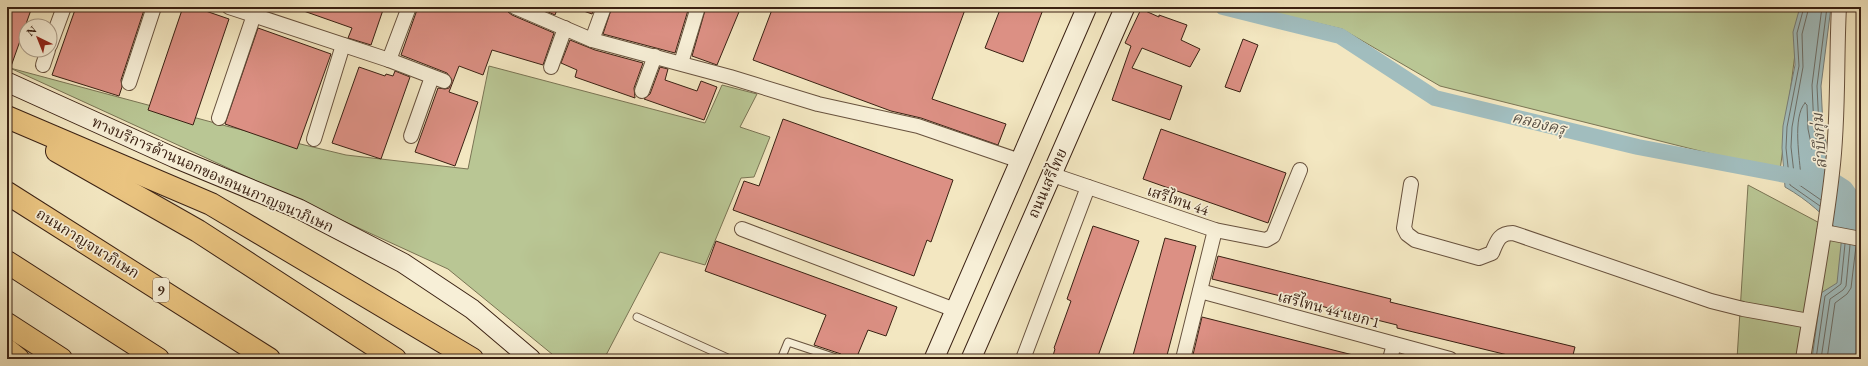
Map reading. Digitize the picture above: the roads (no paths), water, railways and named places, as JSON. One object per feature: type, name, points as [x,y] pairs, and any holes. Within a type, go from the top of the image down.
[{"type":"highway","points":[[7,117],[211,204],[472,359]]},
{"type":"highway","points":[[7,123],[198,231],[395,359]]},
{"type":"highway","name":"ถนนกาญจนาภิเษก","points":[[7,193],[269,359]]},
{"type":"highway","points":[[14,267],[158,359]]},
{"type":"highway","points":[[7,324],[61,359]]},
{"type":"highway","points":[[7,350],[18,359]]},
{"type":"main road","points":[[934,359],[1087,7]]},
{"type":"main road","name":"ถนนเสรีไทย","points":[[971,359],[977,350],[1050,174],[1125,7]]},
{"type":"main road","name":"ทางบริการด้านนอกของถนนกาญจนาภิเษก","points":[[7,82],[175,158],[299,209],[403,263],[472,309],[531,359]]},
{"type":"street","points":[[58,23],[64,7]]},
{"type":"street","points":[[129,82],[154,7]]},
{"type":"street","points":[[229,7],[389,60],[438,79],[411,136]]},
{"type":"street","points":[[389,60],[409,7]]},
{"type":"street","points":[[515,7],[592,40],[681,63],[818,104],[918,126],[1020,161]]},
{"type":"street","points":[[592,40],[604,7]]},
{"type":"street","points":[[681,63],[698,7]]},
{"type":"street","points":[[1803,359],[1827,230],[1836,110],[1836,58],[1839,7]]},
{"type":"street","points":[[219,118],[254,15]]},
{"type":"street","points":[[551,67],[566,28]]},
{"type":"street","points":[[314,139],[343,45]]},
{"type":"street","points":[[642,91],[655,56]]},
{"type":"street","points":[[43,65],[45,58]]},
{"type":"street","points":[[1215,230],[1266,240],[1273,236],[1300,170]]},
{"type":"street","name":"เสรีไทน 44","points":[[1050,174],[1215,230],[1183,359]]},
{"type":"street","points":[[1411,184],[1404,228],[1407,234],[1416,240],[1479,258],[1492,253],[1500,237],[1505,233],[1513,233],[1711,301],[1743,309],[1809,321]]},
{"type":"street","points":[[1023,359],[1088,187]]},
{"type":"street","points":[[742,229],[955,310]]},
{"type":"street","points":[[1827,230],[1861,239]]},
{"type":"street","name":"เสรีไทน 44 แยก 1","points":[[1200,292],[1450,359]]},
{"type":"street","points":[[1390,359],[1394,344]]},
{"type":"lane","points":[[637,317],[730,359]]},
{"type":"lane","points":[[781,359],[788,342],[839,359]]},
{"type":"water","points":[[1800,7],[1831,7],[1821,86],[1823,127],[1827,147],[1824,184],[1861,206],[1861,359],[1812,359],[1821,293],[1837,283],[1842,235],[1816,209],[1785,187],[1782,148],[1783,126],[1795,65],[1793,32]]},
{"type":"waterway","name":"คลองครุ","points":[[1223,7],[1340,36],[1435,98],[1638,147],[1807,179]]},
{"type":"waterway","name":"ลำบึงกุ่ม","points":[[1820,160],[1822,176],[1827,183],[1841,192],[1851,206],[1851,231]]}]
